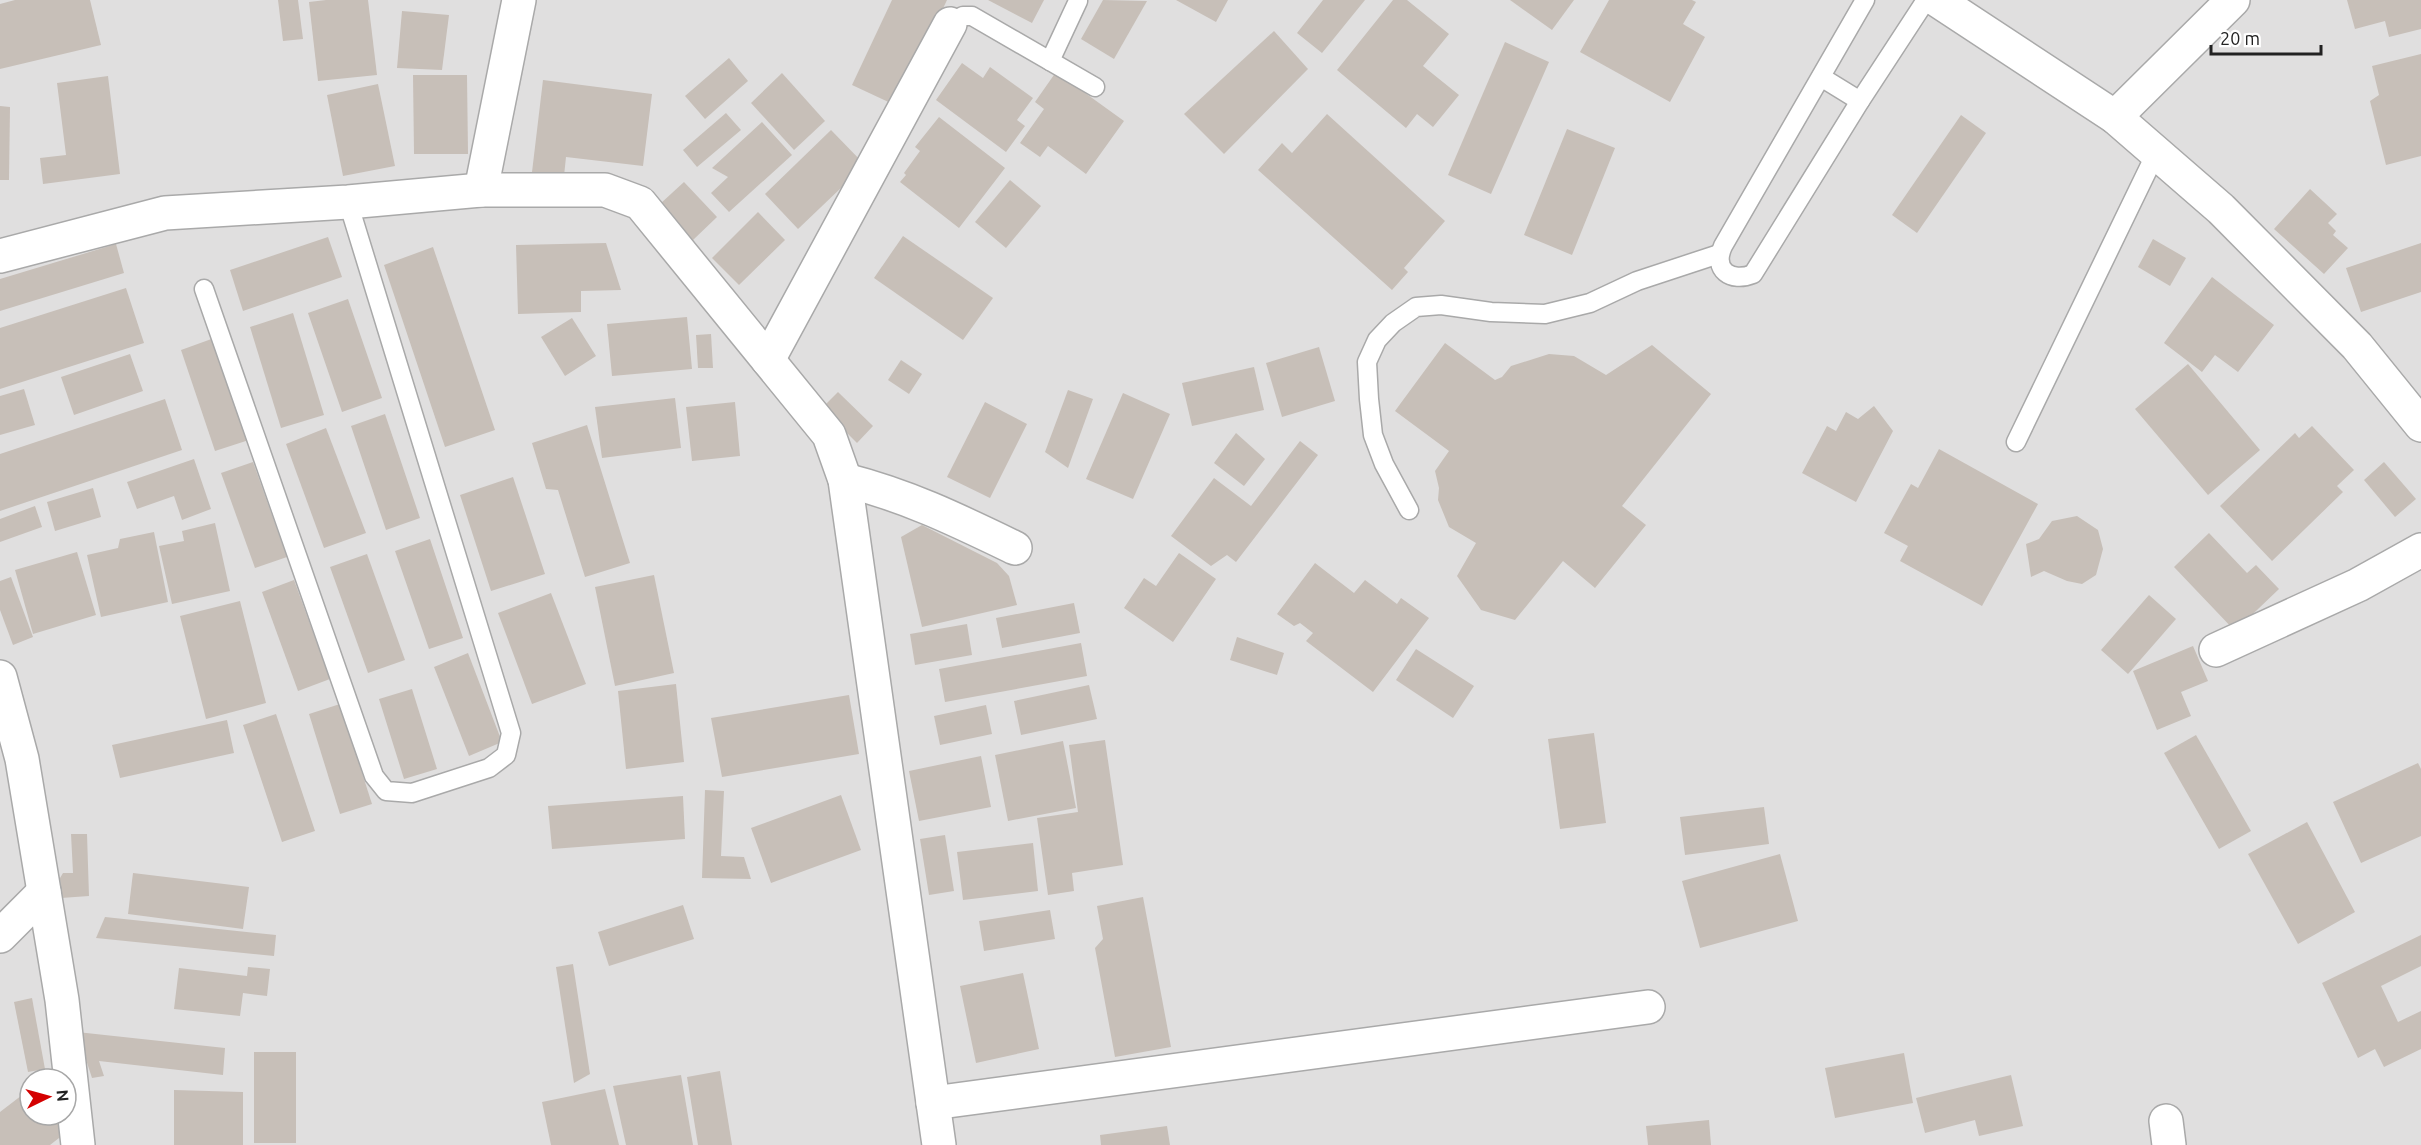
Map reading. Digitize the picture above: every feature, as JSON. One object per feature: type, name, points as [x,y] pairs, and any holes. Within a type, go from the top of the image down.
[{"type":"street","points":[[481,190],[519,0]]},
{"type":"street","points":[[1937,0],[2115,117],[2221,209],[2357,346],[2421,425]]},
{"type":"street","points":[[2115,117],[2234,0]]},
{"type":"street","points":[[768,360],[950,24]]},
{"type":"street","points":[[0,256],[165,213],[348,202],[481,190],[605,190],[640,203],[829,435],[845,480],[939,1145]]},
{"type":"street","points":[[845,480],[882,489],[922,504],[1015,548]]},
{"type":"street","points":[[2216,650],[2358,585],[2421,550]]},
{"type":"street","points":[[0,677],[22,759],[62,1000],[78,1145]]},
{"type":"street","points":[[0,936],[44,892]]},
{"type":"street","points":[[933,1103],[1648,1006]]},
{"type":"lane","points":[[1050,61],[1078,0]]},
{"type":"lane","points":[[1865,0],[1719,254],[1719,263],[1724,271],[1732,276],[1744,278],[1753,274],[1860,101],[1926,0]]},
{"type":"lane","points":[[950,24],[963,16],[972,16],[1095,87]]},
{"type":"lane","points":[[1821,77],[1860,101]]},
{"type":"lane","points":[[2016,442],[2156,153]]},
{"type":"lane","points":[[204,289],[374,776],[386,791],[412,793],[489,768],[506,755],[510,733],[348,202]]},
{"type":"lane","points":[[1409,510],[1384,464],[1373,435],[1369,399],[1367,362],[1377,340],[1393,323],[1416,308],[1441,305],[1491,312],[1545,314],[1590,303],[1637,281],[1719,254]]},
{"type":"shaded area","points":[[0,0],[2421,0],[2421,1145],[0,1145]]},
{"type":"building","points":[[15,0],[90,0],[101,45],[0,69],[0,4]]},
{"type":"building","points":[[278,0],[298,0],[303,39],[283,41]]},
{"type":"building","points":[[368,0],[377,75],[318,81],[309,2]]},
{"type":"building","points":[[892,0],[947,0],[897,106],[852,85]]},
{"type":"building","points":[[988,0],[1044,0],[1032,23]]},
{"type":"building","points":[[1103,0],[1147,1],[1114,59],[1081,39]]},
{"type":"building","points":[[1176,0],[1228,0],[1216,22]]},
{"type":"building","points":[[1323,0],[1365,0],[1322,53],[1297,33]]},
{"type":"building","points":[[1393,0],[1407,0],[1449,34],[1423,66],[1459,95],[1433,127],[1417,114],[1406,128],[1337,70]]},
{"type":"building","points":[[1510,0],[1574,0],[1552,30]]},
{"type":"building","points":[[1609,0],[1692,0],[1696,2],[1683,24],[1705,37],[1670,102],[1580,52]]},
{"type":"building","points":[[2347,0],[2421,0],[2421,29],[2389,37],[2385,21],[2355,29]]},
{"type":"building","points":[[402,11],[449,15],[442,70],[397,68]]},
{"type":"building","points":[[1274,31],[1308,69],[1224,154],[1184,114]]},
{"type":"building","points":[[1505,42],[1549,62],[1491,194],[1448,175]]},
{"type":"building","points":[[2421,54],[2421,156],[2386,165],[2370,101],[2379,95],[2372,66]]},
{"type":"building","points":[[729,58],[748,81],[705,119],[685,96]]},
{"type":"building","points":[[962,63],[983,78],[990,67],[1033,98],[1017,120],[1025,126],[1006,152],[936,100]]},
{"type":"building","points":[[1056,72],[1124,121],[1086,174],[1048,146],[1040,157],[1020,143],[1044,109],[1035,102]]},
{"type":"building","points":[[782,73],[825,121],[794,150],[751,103]]},
{"type":"building","points":[[413,75],[467,75],[468,154],[414,154]]},
{"type":"building","points":[[108,76],[120,174],[43,184],[40,158],[66,155],[57,83]]},
{"type":"building","points":[[543,80],[652,94],[643,166],[566,157],[564,176],[532,172]]},
{"type":"building","points":[[378,84],[395,166],[343,176],[327,95]]},
{"type":"building","points":[[0,106],[10,107],[9,180],[0,180]]},
{"type":"building","points":[[726,113],[741,130],[697,167],[683,150]]},
{"type":"building","points":[[1327,114],[1445,221],[1404,268],[1408,272],[1392,290],[1258,170],[1282,143],[1292,153]]},
{"type":"building","points":[[1961,115],[1986,133],[1917,233],[1892,215]]},
{"type":"building","points":[[939,117],[1005,168],[959,228],[900,182],[920,151],[915,147]]},
{"type":"building","points":[[762,122],[792,155],[729,212],[711,193],[728,177],[712,168]]},
{"type":"building","points":[[1567,129],[1615,148],[1572,255],[1524,235]]},
{"type":"building","points":[[831,130],[865,165],[798,229],[765,194]]},
{"type":"building","points":[[1010,180],[1041,206],[1006,248],[975,222]]},
{"type":"building","points":[[684,182],[717,217],[693,240],[660,204]]},
{"type":"building","points":[[2310,189],[2337,214],[2328,223],[2336,231],[2333,235],[2348,248],[2324,274],[2274,229]]},
{"type":"building","points":[[758,212],[785,240],[739,285],[712,258]]},
{"type":"building","points":[[903,236],[993,298],[963,340],[874,278]]},
{"type":"building","points":[[328,237],[342,277],[243,311],[230,270]]},
{"type":"building","points":[[2153,239],[2186,258],[2170,286],[2138,267]]},
{"type":"building","points":[[606,243],[621,290],[581,291],[581,312],[518,314],[516,245]]},
{"type":"building","points":[[2421,243],[2421,292],[2361,312],[2346,268]]},
{"type":"building","points":[[116,244],[124,273],[0,311],[0,279]]},
{"type":"building","points":[[433,247],[495,430],[445,447],[384,265]]},
{"type":"building","points":[[2212,277],[2274,325],[2238,372],[2215,355],[2202,372],[2164,343]]},
{"type":"building","points":[[126,288],[144,343],[0,389],[0,328]]},
{"type":"building","points":[[348,299],[382,398],[342,412],[308,313]]},
{"type":"building","points":[[293,313],[324,415],[281,428],[250,327]]},
{"type":"building","points":[[687,317],[692,369],[612,376],[607,324]]},
{"type":"building","points":[[572,318],[596,356],[565,376],[541,337]]},
{"type":"building","points":[[711,334],[713,368],[698,368],[696,335]]},
{"type":"building","points":[[217,337],[252,439],[215,451],[181,350]]},
{"type":"building","points":[[1445,343],[1495,380],[1502,377],[1511,366],[1549,354],[1574,356],[1606,375],[1652,345],[1711,394],[1622,506],[1646,525],[1595,588],[1563,561],[1515,620],[1481,610],[1457,576],[1476,543],[1449,527],[1438,500],[1439,488],[1435,471],[1449,451],[1395,411]]},
{"type":"building","points":[[1319,347],[1335,401],[1282,417],[1266,363]]},
{"type":"building","points":[[130,354],[143,391],[74,415],[61,377]]},
{"type":"building","points":[[901,360],[922,374],[909,394],[888,380]]},
{"type":"building","points":[[2188,364],[2260,450],[2208,495],[2135,409]]},
{"type":"building","points":[[1254,367],[1264,410],[1192,426],[1182,383]]},
{"type":"building","points":[[24,389],[35,425],[0,435],[0,396]]},
{"type":"building","points":[[1068,390],[1093,399],[1068,468],[1045,452]]},
{"type":"building","points":[[838,392],[873,426],[857,443],[822,408]]},
{"type":"building","points":[[1123,393],[1170,414],[1133,499],[1086,479]]},
{"type":"building","points":[[675,398],[681,448],[602,458],[595,407]]},
{"type":"building","points":[[165,399],[182,450],[0,511],[0,454]]},
{"type":"building","points":[[735,402],[740,456],[692,461],[686,407]]},
{"type":"building","points":[[985,402],[1027,424],[990,498],[947,477]]},
{"type":"building","points":[[1874,406],[1893,431],[1856,502],[1802,473],[1827,426],[1836,431],[1846,412],[1858,419]]},
{"type":"building","points":[[385,414],[420,518],[386,530],[351,426]]},
{"type":"building","points":[[587,425],[630,563],[585,577],[558,490],[546,489],[532,443]]},
{"type":"building","points":[[2312,426],[2354,470],[2337,486],[2343,492],[2272,561],[2220,506],[2295,433],[2299,438]]},
{"type":"building","points":[[326,428],[366,533],[324,548],[286,444]]},
{"type":"building","points":[[1236,433],[1265,459],[1244,486],[1214,463]]},
{"type":"building","points":[[1300,441],[1318,455],[1236,562],[1227,555],[1211,566],[1171,536],[1214,478],[1251,506]]},
{"type":"building","points":[[1939,449],[2038,504],[1982,606],[1900,561],[1908,546],[1884,533],[1911,484],[1918,488]]},
{"type":"building","points":[[194,459],[211,509],[182,520],[174,496],[137,509],[127,482]]},
{"type":"building","points":[[253,462],[287,557],[255,568],[221,473]]},
{"type":"building","points":[[2384,462],[2416,499],[2395,517],[2364,480]]},
{"type":"building","points":[[513,477],[545,574],[491,591],[460,495]]},
{"type":"building","points":[[93,488],[101,517],[55,531],[47,502]]},
{"type":"building","points":[[35,506],[42,527],[0,542],[0,519]]},
{"type":"building","points":[[2077,516],[2098,530],[2103,549],[2096,575],[2082,584],[2067,581],[2044,571],[2031,577],[2026,544],[2039,539],[2052,521]]},
{"type":"building","points":[[215,523],[230,591],[172,604],[159,546],[184,541],[182,531]]},
{"type":"building","points":[[922,525],[997,563],[1009,576],[1017,605],[922,627],[901,537]]},
{"type":"building","points":[[154,532],[168,602],[101,617],[87,555],[118,548],[120,539]]},
{"type":"building","points":[[2209,533],[2247,573],[2256,565],[2279,589],[2235,631],[2174,567]]},
{"type":"building","points":[[430,539],[463,638],[429,649],[395,551]]},
{"type":"building","points":[[77,552],[96,615],[33,634],[15,570]]},
{"type":"building","points":[[1179,553],[1216,579],[1173,642],[1124,608],[1144,578],[1156,586]]},
{"type":"building","points":[[367,554],[405,660],[368,673],[330,567]]},
{"type":"building","points":[[1315,563],[1354,593],[1365,580],[1397,604],[1401,598],[1429,618],[1373,692],[1306,641],[1313,633],[1300,623],[1294,626],[1277,614]]},
{"type":"building","points":[[654,575],[674,673],[615,686],[595,587]]},
{"type":"building","points":[[11,577],[33,637],[13,645],[0,610],[0,581]]},
{"type":"building","points":[[294,580],[330,679],[298,691],[262,592]]},
{"type":"building","points":[[551,593],[586,684],[532,704],[498,613]]},
{"type":"building","points":[[2149,595],[2176,619],[2128,674],[2101,650]]},
{"type":"building","points":[[240,601],[266,703],[206,719],[180,616]]},
{"type":"building","points":[[1074,603],[1080,633],[1002,648],[996,618]]},
{"type":"building","points":[[967,624],[972,655],[915,665],[910,634]]},
{"type":"building","points":[[1237,637],[1284,653],[1277,675],[1230,660]]},
{"type":"building","points":[[1081,643],[1087,676],[945,702],[939,669]]},
{"type":"building","points":[[2193,646],[2208,681],[2181,692],[2191,716],[2157,730],[2133,671]]},
{"type":"building","points":[[1416,649],[1474,686],[1453,718],[1396,680]]},
{"type":"building","points":[[468,653],[502,742],[469,756],[434,667]]},
{"type":"building","points":[[676,684],[684,762],[626,769],[618,691]]},
{"type":"building","points":[[1089,685],[1097,719],[1021,735],[1014,701]]},
{"type":"building","points":[[412,689],[437,769],[404,779],[379,699]]},
{"type":"building","points":[[849,695],[859,754],[722,777],[711,718]]},
{"type":"building","points":[[340,704],[372,804],[340,814],[309,714]]},
{"type":"building","points":[[986,705],[992,734],[940,745],[934,716]]},
{"type":"building","points":[[276,714],[315,831],[282,842],[243,725]]},
{"type":"building","points":[[227,720],[234,753],[120,778],[112,745]]},
{"type":"building","points":[[1594,733],[1606,823],[1560,829],[1548,739]]},
{"type":"building","points":[[2196,735],[2251,831],[2219,849],[2164,753]]},
{"type":"building","points":[[1105,740],[1123,865],[1072,873],[1074,891],[1048,895],[1037,818],[1078,812],[1069,745]]},
{"type":"building","points":[[1063,741],[1076,808],[1008,821],[995,755]]},
{"type":"building","points":[[981,756],[991,807],[919,821],[909,771]]},
{"type":"building","points":[[2418,763],[2421,769],[2421,836],[2361,863],[2333,802]]},
{"type":"building","points":[[705,790],[724,791],[721,856],[744,857],[751,879],[702,878]]},
{"type":"building","points":[[841,795],[861,850],[771,883],[751,828]]},
{"type":"building","points":[[683,796],[685,839],[552,849],[548,806]]},
{"type":"building","points":[[1764,807],[1769,844],[1685,855],[1680,817]]},
{"type":"building","points":[[2307,822],[2355,912],[2298,944],[2248,854]]},
{"type":"building","points":[[71,834],[87,834],[89,896],[61,898],[60,878],[63,873],[73,873]]},
{"type":"building","points":[[945,835],[954,891],[929,895],[920,839]]},
{"type":"building","points":[[1033,843],[1038,891],[963,900],[957,852]]},
{"type":"building","points":[[1780,854],[1798,921],[1700,948],[1682,881]]},
{"type":"building","points":[[133,873],[249,887],[243,929],[128,914]]},
{"type":"building","points":[[1143,897],[1171,1047],[1115,1057],[1095,948],[1103,939],[1097,906]]},
{"type":"building","points":[[683,905],[694,939],[609,966],[598,932]]},
{"type":"building","points":[[1050,910],[1055,939],[984,951],[979,921]]},
{"type":"building","points":[[105,917],[276,935],[274,956],[96,938]]},
{"type":"building","points":[[2421,935],[2421,966],[2381,986],[2398,1022],[2421,1011],[2421,1049],[2384,1067],[2375,1049],[2358,1058],[2322,983]]},
{"type":"building","points":[[573,964],[590,1074],[574,1083],[556,967]]},
{"type":"building","points":[[248,967],[270,969],[267,996],[243,993],[240,1016],[174,1009],[179,968],[247,976]]},
{"type":"building","points":[[1023,973],[1039,1049],[976,1063],[960,986]]},
{"type":"building","points":[[32,998],[45,1067],[27,1067],[14,1002]]},
{"type":"building","points":[[77,1032],[225,1048],[223,1075],[99,1061],[104,1076],[92,1078]]},
{"type":"building","points":[[254,1052],[296,1052],[296,1143],[254,1143]]},
{"type":"building","points":[[1904,1053],[1913,1103],[1835,1118],[1825,1068]]},
{"type":"building","points":[[720,1071],[732,1145],[698,1145],[687,1077]]},
{"type":"building","points":[[681,1075],[693,1145],[626,1145],[613,1086]]},
{"type":"building","points":[[2011,1075],[2023,1126],[1979,1136],[1975,1120],[1925,1133],[1916,1098]]},
{"type":"building","points":[[605,1089],[619,1145],[551,1145],[542,1102]]},
{"type":"building","points":[[174,1090],[243,1092],[243,1145],[174,1145]]},
{"type":"building","points":[[18,1098],[18,1127],[65,1127],[68,1131],[50,1145],[0,1145],[0,1112]]},
{"type":"building","points":[[1709,1120],[1711,1145],[1648,1145],[1646,1126]]},
{"type":"building","points":[[1167,1126],[1170,1145],[1101,1145],[1100,1135]]}]
